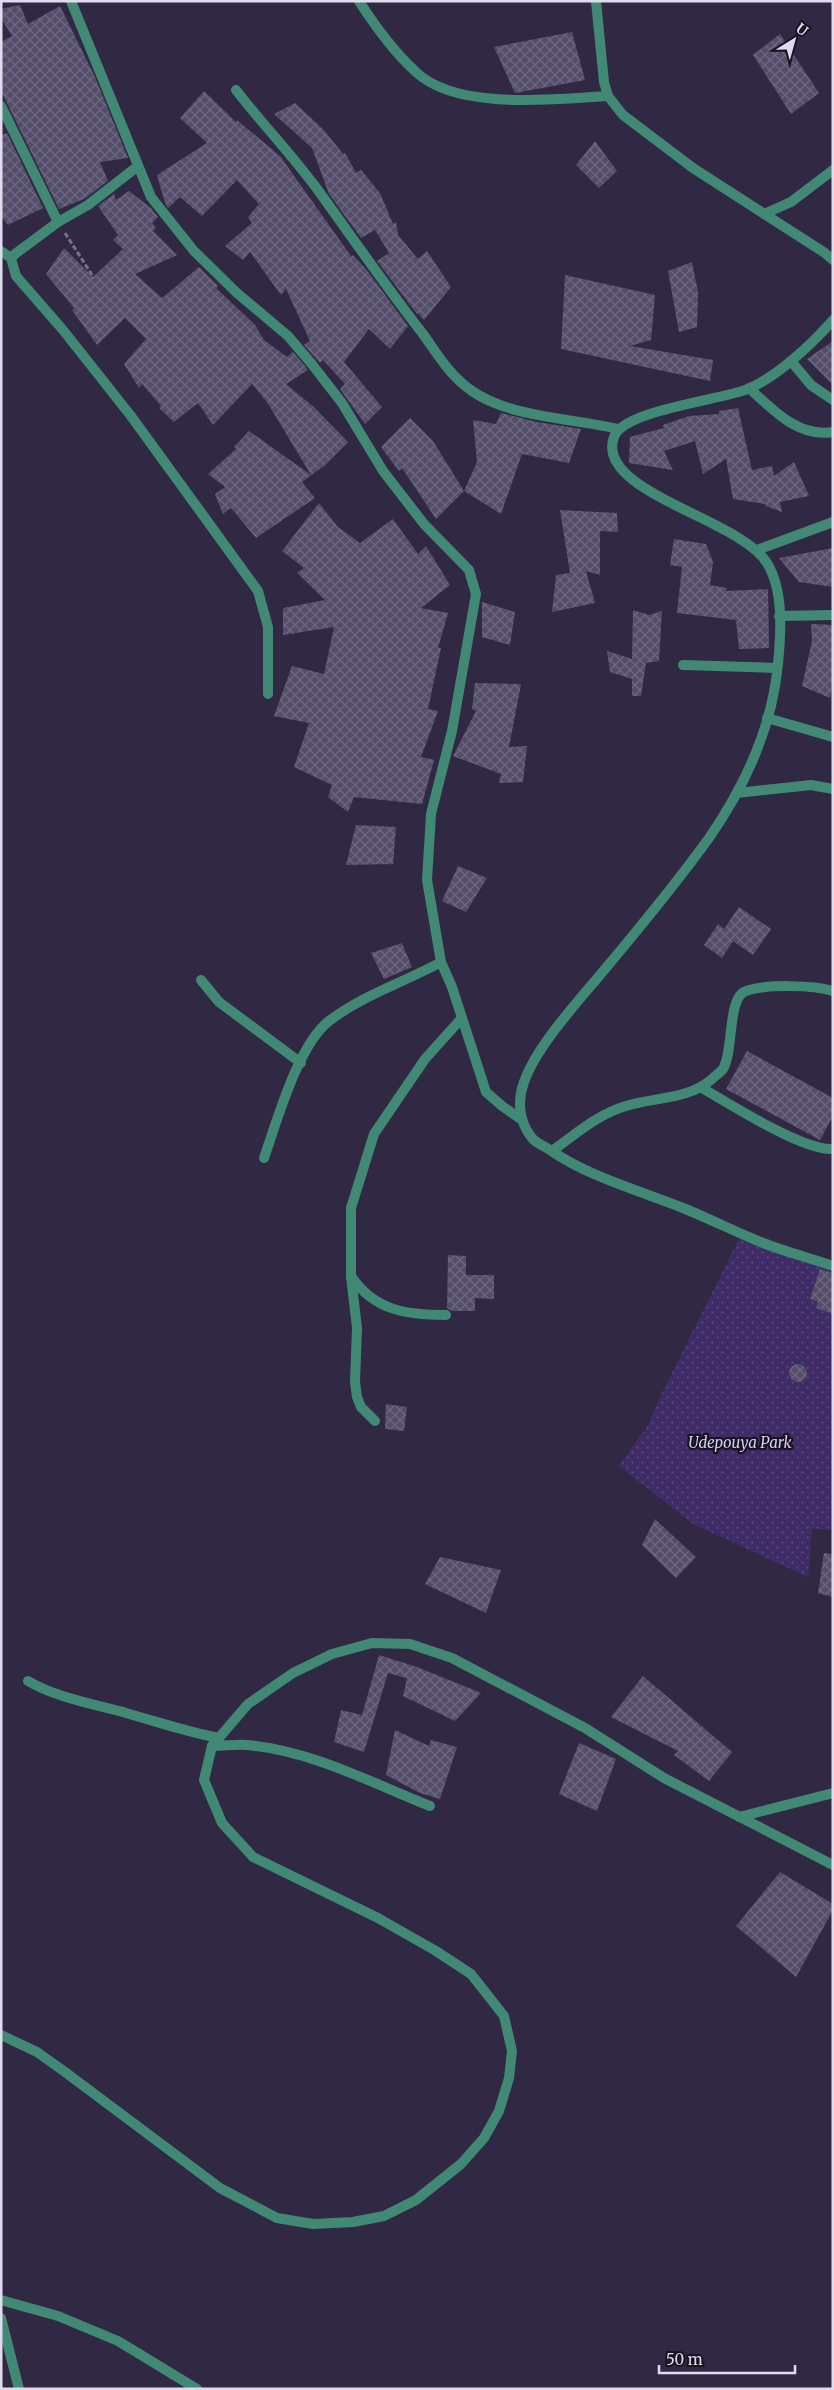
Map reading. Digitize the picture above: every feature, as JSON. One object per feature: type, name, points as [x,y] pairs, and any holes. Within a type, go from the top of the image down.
[{"type":"street","points":[[72,1],[151,197],[168,221],[194,251],[238,293],[288,336],[311,363],[342,403],[383,471],[424,524],[468,570],[476,594],[452,731],[431,814],[427,880],[436,922],[441,962],[452,987],[486,1092],[522,1120]]},
{"type":"street","points":[[358,1],[372,21],[417,73],[443,89],[496,100],[608,96]]},
{"type":"street","points":[[596,1],[601,63],[608,96],[623,115],[663,147],[825,252],[833,260]]},
{"type":"street","points":[[236,90],[319,191],[375,272],[447,370],[473,392],[504,406],[542,415],[589,421],[618,429]]},
{"type":"street","points":[[1,106],[58,222]]},
{"type":"street","points":[[11,258],[58,222],[88,206],[138,166]]},
{"type":"street","points":[[764,214],[791,202],[833,170]]},
{"type":"street","points":[[1,251],[11,258],[16,276],[63,330],[131,416],[258,591],[268,627],[268,694]]},
{"type":"street","points":[[833,320],[791,361],[749,388],[629,422],[618,429],[613,438],[611,455],[618,468],[635,484],[712,522],[757,550],[768,564],[777,589],[779,616],[778,668],[767,718],[751,767],[737,793],[708,838],[564,1017],[524,1080],[519,1102],[522,1120],[532,1139],[564,1161],[685,1209],[766,1245],[833,1266]]},
{"type":"street","points":[[791,361],[811,384],[833,400]]},
{"type":"street","points":[[749,388],[781,418],[808,431],[833,432]]},
{"type":"street","points":[[757,550],[833,522]]},
{"type":"street","points":[[779,616],[833,615]]},
{"type":"street","points":[[683,665],[778,668]]},
{"type":"street","points":[[767,718],[833,737]]},
{"type":"street","points":[[737,793],[811,785],[833,789]]},
{"type":"street","points":[[264,1158],[291,1082],[311,1044],[327,1022],[367,998],[412,978],[441,962]]},
{"type":"street","points":[[201,980],[219,1002],[301,1063]]},
{"type":"street","points":[[552,1151],[604,1114],[628,1106],[662,1100],[702,1088],[723,1069],[730,1045],[734,1008],[739,996],[746,991],[787,986],[816,986],[833,991]]},
{"type":"street","points":[[374,1421],[361,1406],[357,1397],[355,1382],[357,1328],[351,1276],[351,1208],[374,1134],[425,1059],[462,1019]]},
{"type":"street","points":[[702,1088],[804,1142],[823,1150],[833,1149]]},
{"type":"street","points":[[351,1276],[357,1285],[382,1304],[405,1313],[446,1315]]},
{"type":"street","points":[[1,2035],[37,2052],[220,2188],[277,2218],[313,2224],[353,2222],[384,2216],[416,2200],[461,2164],[484,2138],[499,2111],[509,2078],[512,2051],[504,2016],[471,1974],[436,1951],[378,1918],[253,1857],[222,1823],[204,1780],[216,1742],[248,1704],[293,1673],[332,1654],[372,1643],[410,1644],[452,1658],[585,1728],[664,1778],[833,1865]]},
{"type":"street","points":[[28,1681],[38,1687],[216,1742],[280,1750],[326,1764],[430,1806]]},
{"type":"street","points":[[739,1817],[833,1793]]},
{"type":"street","points":[[1,2300],[58,2316],[118,2341],[197,2389]]},
{"type":"street","points":[[1,2318],[19,2389]]},
{"type":"path","points":[[58,222],[94,278]]},
{"type":"green space","name":"Udepouya Park","points":[[745,1233],[833,1262],[833,1530],[812,1529],[808,1577],[693,1524],[619,1466],[648,1425],[661,1395],[738,1241]]},
{"type":"building","points":[[20,5],[28,24],[60,6],[95,77],[128,158],[100,162],[108,181],[84,199],[59,209],[1,91],[1,42],[12,36],[1,18],[1,9]]},
{"type":"building","points":[[572,32],[585,80],[515,93],[494,47]]},
{"type":"building","points":[[780,34],[819,93],[791,114],[753,55]]},
{"type":"building","points":[[204,91],[236,122],[237,120],[280,156],[351,256],[353,255],[366,269],[408,326],[390,349],[369,329],[344,362],[382,407],[365,424],[340,389],[345,384],[323,360],[320,363],[304,345],[310,341],[286,289],[281,295],[250,252],[243,260],[225,246],[252,223],[248,217],[259,204],[237,180],[202,216],[180,197],[168,208],[165,203],[157,175],[207,143],[180,118]]},
{"type":"building","points":[[295,103],[324,130],[343,154],[345,153],[356,173],[361,170],[380,193],[393,224],[396,222],[398,235],[418,259],[427,251],[451,287],[424,320],[417,314],[377,261],[389,253],[375,230],[361,238],[329,194],[312,148],[274,114]]},
{"type":"building","points":[[7,133],[43,208],[8,225],[1,216],[1,135]]},
{"type":"building","points":[[595,141],[617,171],[599,188],[576,165]]},
{"type":"building","points":[[129,191],[151,208],[158,217],[152,223],[156,228],[153,231],[177,255],[135,274],[162,298],[199,267],[218,286],[216,288],[255,325],[264,340],[287,357],[293,352],[306,367],[308,370],[286,384],[315,408],[348,442],[325,465],[302,482],[315,498],[256,538],[231,508],[223,514],[215,494],[225,487],[208,474],[236,449],[234,447],[249,431],[311,475],[267,402],[252,384],[213,425],[198,403],[174,422],[159,408],[161,406],[142,384],[139,388],[124,364],[146,339],[125,318],[97,345],[72,310],[74,308],[46,274],[64,248],[93,277],[123,249],[113,240],[118,235],[98,206],[114,194],[116,200]]},
{"type":"building","points":[[692,262],[698,292],[697,327],[679,332],[668,271]]},
{"type":"building","points":[[565,275],[655,295],[651,340],[630,346],[713,360],[710,381],[561,349]]},
{"type":"building","points":[[833,341],[833,385],[807,359]]},
{"type":"building","points":[[738,408],[752,470],[772,466],[774,476],[794,462],[809,496],[780,502],[782,512],[765,504],[733,499],[726,459],[703,474],[695,441],[664,451],[673,470],[629,463],[630,437],[664,428],[663,425],[689,416],[719,414],[719,411]]},
{"type":"building","points":[[501,413],[537,422],[581,429],[569,463],[522,454],[501,514],[464,491],[477,462],[473,420],[496,424]]},
{"type":"building","points":[[410,418],[433,441],[464,491],[436,519],[402,468],[399,471],[381,447]]},
{"type":"building","points":[[319,503],[338,527],[360,543],[393,519],[418,554],[426,546],[450,585],[421,608],[448,613],[438,648],[441,648],[428,709],[438,711],[421,757],[434,760],[422,804],[354,797],[348,812],[328,797],[332,785],[294,767],[309,723],[274,716],[292,666],[324,674],[334,627],[283,635],[283,608],[325,600],[297,573],[304,568],[282,551]]},
{"type":"building","points":[[560,510],[617,513],[618,532],[600,531],[600,575],[586,571],[595,603],[552,612],[556,575],[570,573]]},
{"type":"building","points":[[674,539],[706,544],[713,562],[710,585],[727,588],[726,591],[768,589],[769,648],[739,649],[736,620],[677,613],[682,567],[670,565]]},
{"type":"building","points":[[833,548],[833,587],[799,582],[779,558]]},
{"type":"building","points":[[482,602],[515,612],[510,645],[482,637]]},
{"type":"building","points":[[633,610],[649,615],[662,611],[659,661],[646,663],[641,696],[632,696],[632,679],[610,672],[607,651],[632,659]]},
{"type":"building","points":[[811,624],[833,625],[833,676],[830,698],[802,686],[812,641]]},
{"type":"building","points":[[475,683],[521,684],[509,747],[527,746],[523,782],[499,783],[501,774],[453,756],[476,711],[472,709]]},
{"type":"building","points":[[356,825],[396,827],[393,864],[346,865]]},
{"type":"building","points":[[458,866],[487,878],[466,912],[442,901]]},
{"type":"building","points":[[739,907],[771,929],[753,955],[733,941],[722,958],[704,945],[718,924],[724,929]]},
{"type":"building","points":[[402,943],[412,967],[384,979],[371,953]]},
{"type":"building","points":[[747,1051],[833,1098],[833,1116],[820,1140],[726,1089]]},
{"type":"building","points":[[448,1255],[466,1256],[466,1275],[494,1275],[494,1299],[475,1298],[475,1311],[452,1311],[447,1308]]},
{"type":"building","points":[[820,1269],[833,1273],[833,1314],[816,1308],[818,1302],[810,1299]]},
{"type":"building","points":[[798,1364],[804,1367],[807,1373],[804,1379],[798,1382],[792,1379],[789,1373],[792,1367]]},
{"type":"building","points":[[386,1404],[407,1407],[404,1431],[385,1429]]},
{"type":"building","points":[[655,1519],[696,1557],[676,1578],[642,1545]]},
{"type":"building","points":[[824,1553],[833,1554],[833,1597],[818,1593]]},
{"type":"building","points":[[440,1557],[501,1570],[486,1613],[425,1584]]},
{"type":"building","points":[[379,1655],[417,1667],[481,1693],[455,1721],[403,1696],[407,1678],[388,1673],[364,1752],[334,1742],[341,1710],[362,1715]]},
{"type":"building","points":[[643,1676],[732,1752],[709,1781],[674,1755],[678,1751],[611,1717]]},
{"type":"building","points":[[395,1730],[429,1746],[431,1740],[457,1747],[440,1799],[420,1793],[386,1775]]},
{"type":"building","points":[[579,1743],[616,1759],[597,1811],[559,1794]]},
{"type":"building","points":[[780,1872],[833,1904],[833,1910],[796,1977],[736,1926]]}]
